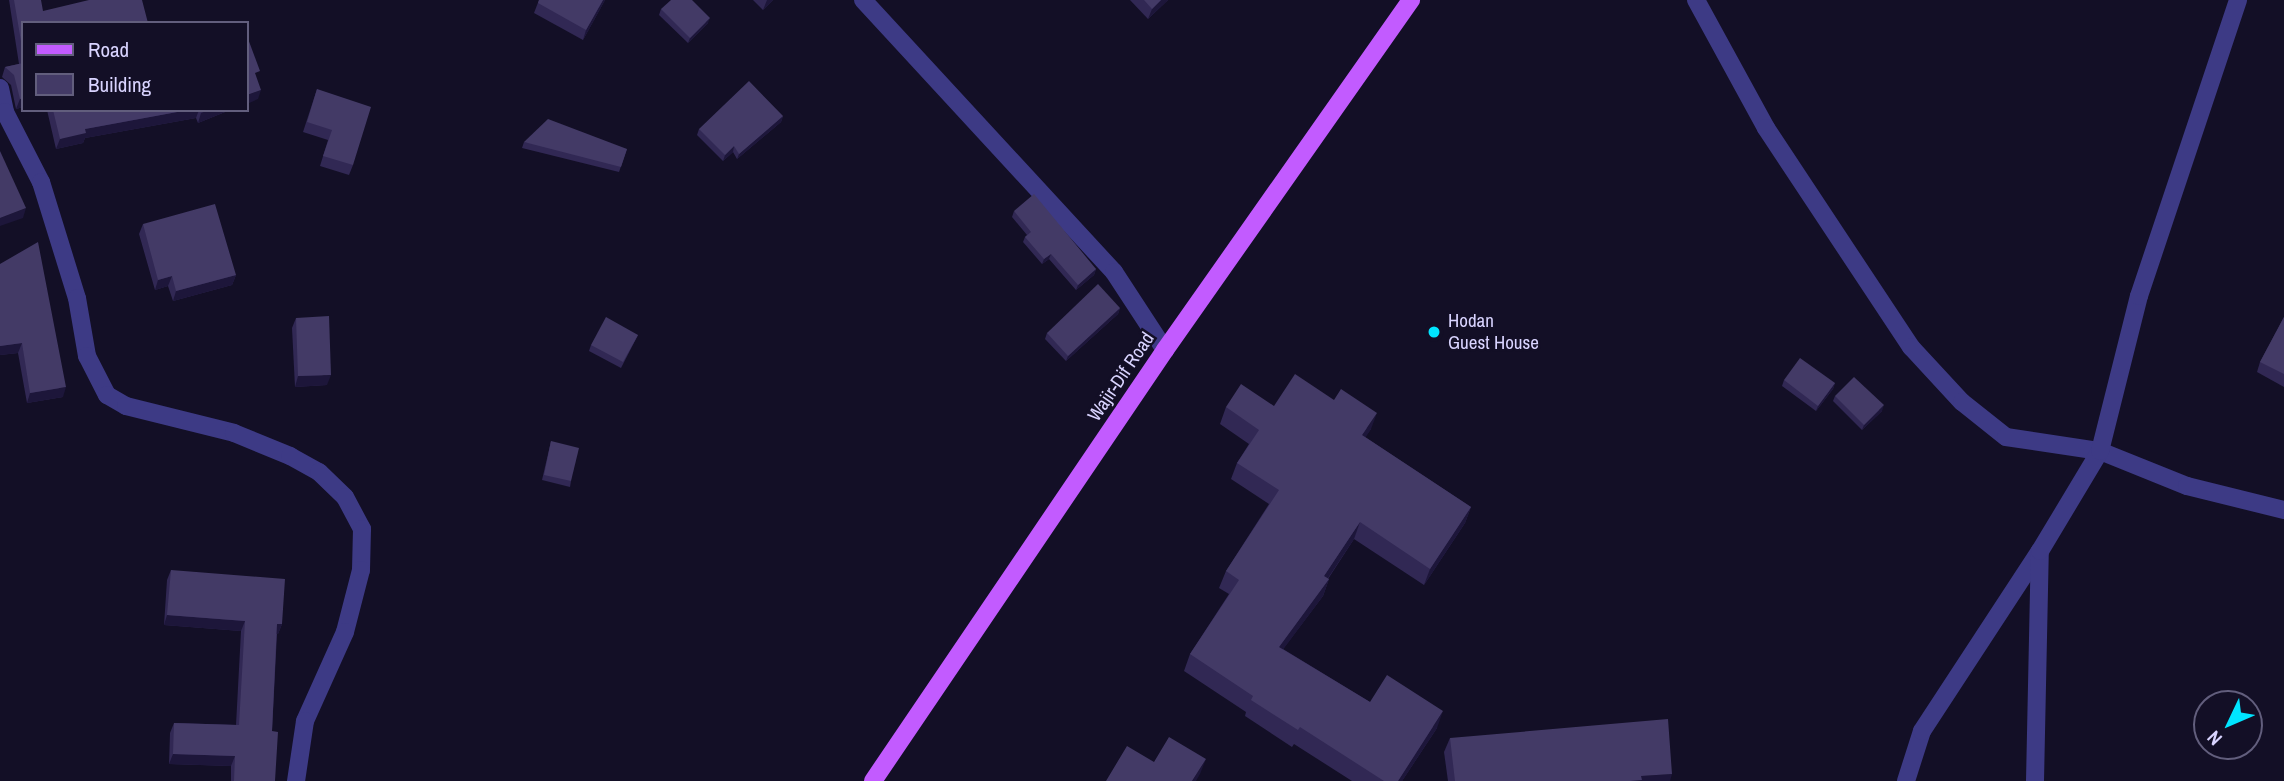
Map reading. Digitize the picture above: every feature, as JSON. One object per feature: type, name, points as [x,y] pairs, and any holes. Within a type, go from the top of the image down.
[{"type":"main road","name":"Wajir-Dif Road","points":[[873,781],[1165,350],[1411,0]]},
{"type":"street","points":[[863,0],[1114,272],[1165,350]]},
{"type":"street","points":[[1696,0],[1766,128],[1912,347],[1962,402],[2006,437],[2100,451],[2187,486],[2284,510]]},
{"type":"street","points":[[1906,781],[1923,731],[2040,551],[2100,451],[2139,296],[2238,0]]},
{"type":"street","points":[[0,88],[5,113],[41,182],[77,298],[87,356],[107,395],[126,405],[233,433],[290,456],[319,472],[345,497],[362,529],[360,570],[345,632],[305,721],[296,781]]},
{"type":"street","points":[[2035,781],[2040,551]]},
{"type":"building","points":[[14,0],[41,0],[43,11],[89,0],[142,0],[147,21],[21,21],[21,41]]},
{"type":"building","points":[[539,0],[603,0],[586,30],[538,3]]},
{"type":"building","points":[[671,0],[692,0],[710,18],[690,38],[661,9]]},
{"type":"building","points":[[1144,0],[1161,0],[1152,9]]},
{"type":"building","points":[[248,39],[260,71],[255,73],[261,90],[248,95]]},
{"type":"building","points":[[21,63],[21,99],[14,75],[5,67]]},
{"type":"building","points":[[749,81],[783,116],[739,154],[734,146],[725,155],[699,129]]},
{"type":"building","points":[[317,89],[371,107],[353,165],[323,156],[332,130],[307,122]]},
{"type":"building","points":[[53,112],[177,112],[85,129],[86,133],[60,139]]},
{"type":"building","points":[[548,119],[627,149],[621,167],[524,142]]},
{"type":"building","points":[[0,151],[26,208],[0,218]]},
{"type":"building","points":[[1034,194],[1096,269],[1078,285],[1051,254],[1044,259],[1025,237],[1031,232],[1014,211]]},
{"type":"building","points":[[215,204],[236,275],[176,291],[172,276],[158,280],[143,224]]},
{"type":"building","points":[[38,242],[66,387],[30,393],[22,343],[0,346],[0,264]]},
{"type":"building","points":[[1098,284],[1120,308],[1068,356],[1047,333]]},
{"type":"building","points":[[329,316],[331,375],[298,376],[296,318]]},
{"type":"building","points":[[606,317],[638,335],[623,362],[591,345]]},
{"type":"building","points":[[2284,317],[2284,374],[2260,362]]},
{"type":"building","points":[[1800,358],[1835,383],[1818,406],[1784,380]]},
{"type":"building","points":[[1295,374],[1334,400],[1341,389],[1377,413],[1362,435],[1471,507],[1430,569],[1360,522],[1324,576],[1329,579],[1279,647],[1370,702],[1387,675],[1443,711],[1398,781],[1384,781],[1300,727],[1298,730],[1251,700],[1253,696],[1190,654],[1239,580],[1226,571],[1279,490],[1237,463],[1259,430],[1226,407],[1241,384],[1274,406]]},
{"type":"building","points":[[1854,377],[1884,405],[1864,425],[1835,396]]},
{"type":"building","points":[[551,441],[579,448],[571,481],[544,475]]},
{"type":"building","points":[[171,570],[285,579],[282,624],[277,624],[272,731],[278,732],[275,781],[234,781],[235,756],[173,754],[174,723],[239,725],[245,621],[167,615]]},
{"type":"building","points":[[1668,719],[1672,774],[1641,776],[1642,780],[1630,781],[1455,781],[1450,738]]},
{"type":"building","points":[[1169,737],[1206,759],[1192,781],[1106,781],[1127,746],[1154,762]]},
{"type":"place","name":"Hodan Guest House","points":[[1434,332]]}]
